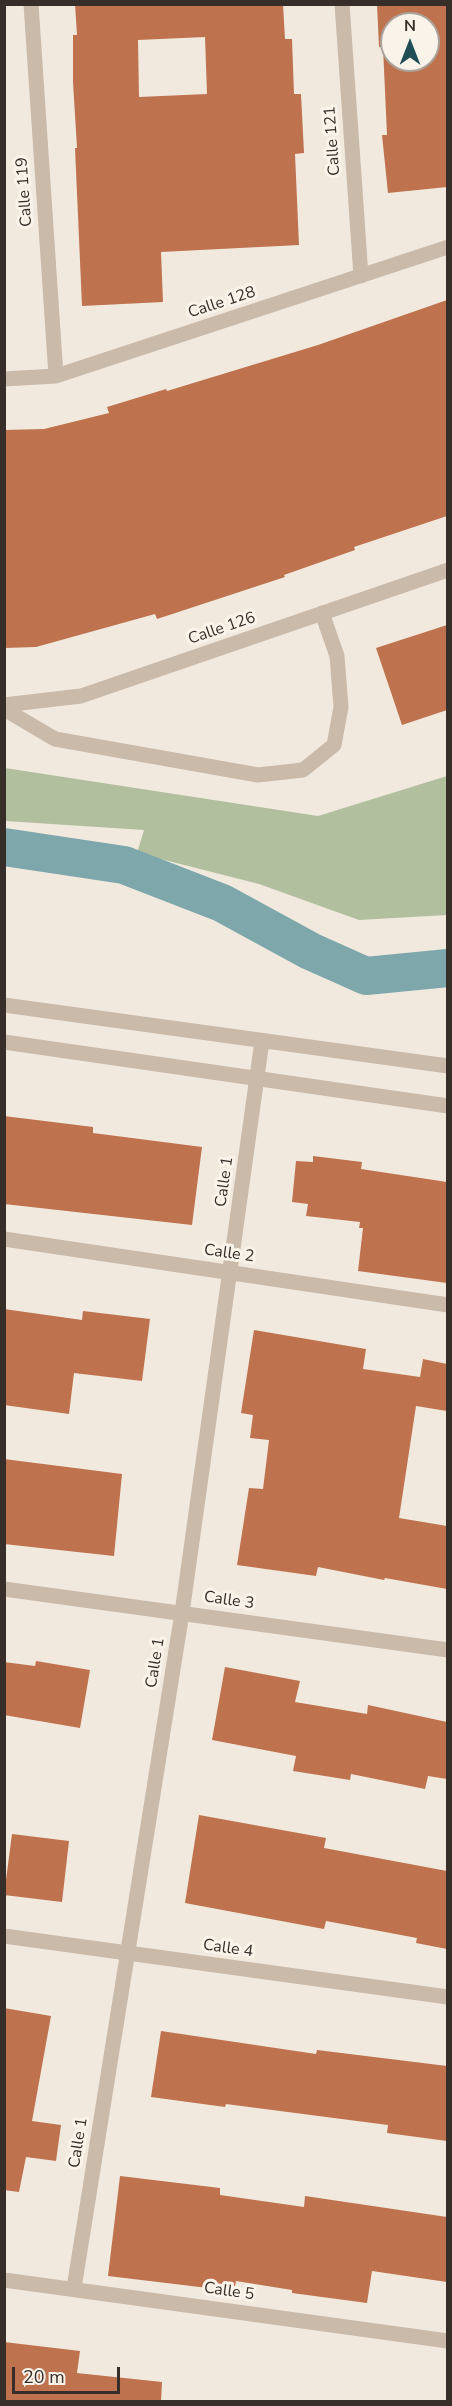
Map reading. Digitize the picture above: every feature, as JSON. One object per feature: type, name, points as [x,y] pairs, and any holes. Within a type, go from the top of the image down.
[{"type":"street","name":"Calle 119","points":[[31,4],[56,376]]},
{"type":"street","name":"Calle 121","points":[[342,4],[360,276]]},
{"type":"street","name":"Calle 128","points":[[4,379],[56,376],[447,247]]},
{"type":"street","name":"Calle 126","points":[[4,707],[81,696],[447,570]]},
{"type":"street","points":[[4,707],[55,739],[258,775],[303,770],[334,745],[341,707],[337,656],[322,613]]},
{"type":"street","points":[[4,1005],[447,1066]]},
{"type":"street","name":"Calle 1","points":[[74,2288],[182,1613],[262,1041]]},
{"type":"street","points":[[4,1042],[447,1106]]},
{"type":"street","name":"Calle 2","points":[[4,1239],[447,1305]]},
{"type":"street","name":"Calle 3","points":[[4,1589],[447,1650]]},
{"type":"street","name":"Calle 4","points":[[4,1936],[447,1997]]},
{"type":"street","name":"Calle 5","points":[[4,2280],[447,2341]]},
{"type":"green space","points":[[5,768],[318,816],[447,776],[447,915],[359,920],[259,884],[137,853],[144,830],[5,821]]},
{"type":"building","points":[[75,4],[283,4],[285,39],[292,39],[294,94],[301,94],[304,153],[295,154],[299,245],[161,252],[163,302],[82,306],[73,82],[73,35],[77,35]],"holes":[[[205,37],[207,94],[139,97],[138,40]]]},
{"type":"building","points":[[377,4],[447,4],[447,187],[388,193],[382,135],[387,135],[384,72],[440,72],[440,12],[380,12],[380,47]]},
{"type":"building","points":[[447,300],[447,516],[354,547],[355,550],[284,575],[285,577],[157,619],[155,614],[36,647],[4,648],[4,430],[44,429],[109,413],[107,407],[318,345]]},
{"type":"building","points":[[447,625],[447,710],[402,725],[376,648]]},
{"type":"building","points":[[4,1116],[93,1127],[93,1133],[202,1147],[192,1225],[4,1204]]},
{"type":"building","points":[[313,1156],[362,1162],[361,1169],[447,1182],[447,1283],[358,1271],[363,1228],[359,1228],[360,1222],[306,1216],[308,1204],[292,1202],[296,1161],[313,1162]]},
{"type":"building","points":[[4,1309],[82,1320],[83,1311],[150,1319],[142,1381],[74,1373],[69,1414],[4,1405]]},
{"type":"building","points":[[254,1330],[366,1349],[363,1369],[420,1377],[423,1359],[447,1364],[447,1411],[416,1406],[399,1518],[447,1526],[447,1589],[318,1567],[316,1576],[237,1565],[249,1488],[263,1489],[269,1440],[250,1438],[253,1415],[241,1413]]},
{"type":"building","points":[[4,1459],[122,1474],[114,1556],[4,1544]]},
{"type":"building","points":[[36,1661],[90,1670],[80,1728],[4,1715],[4,1662],[35,1666]]},
{"type":"building","points":[[225,1667],[300,1681],[295,1702],[367,1714],[368,1705],[447,1722],[447,1779],[428,1776],[425,1789],[351,1774],[350,1780],[293,1771],[296,1756],[212,1740]]},
{"type":"building","points":[[199,1815],[326,1838],[324,1848],[447,1871],[447,1949],[416,1943],[417,1938],[326,1921],[324,1929],[185,1903]]},
{"type":"building","points":[[12,1834],[69,1841],[62,1902],[4,1895]]},
{"type":"building","points":[[4,2008],[51,2016],[32,2121],[61,2125],[56,2161],[26,2157],[19,2192],[4,2190]]},
{"type":"building","points":[[161,2031],[316,2054],[317,2050],[447,2066],[447,2141],[387,2133],[388,2125],[226,2104],[225,2107],[151,2097]]},
{"type":"building","points":[[120,2176],[220,2188],[220,2195],[304,2207],[305,2196],[447,2217],[447,2282],[372,2271],[367,2303],[292,2293],[292,2290],[236,2281],[235,2286],[209,2283],[208,2288],[108,2276]]},
{"type":"building","points":[[4,2342],[80,2351],[77,2373],[162,2382],[161,2402],[4,2402]]},
{"type":"waterway","points":[[4,847],[124,865],[222,903],[310,951],[366,976],[448,968]]}]
